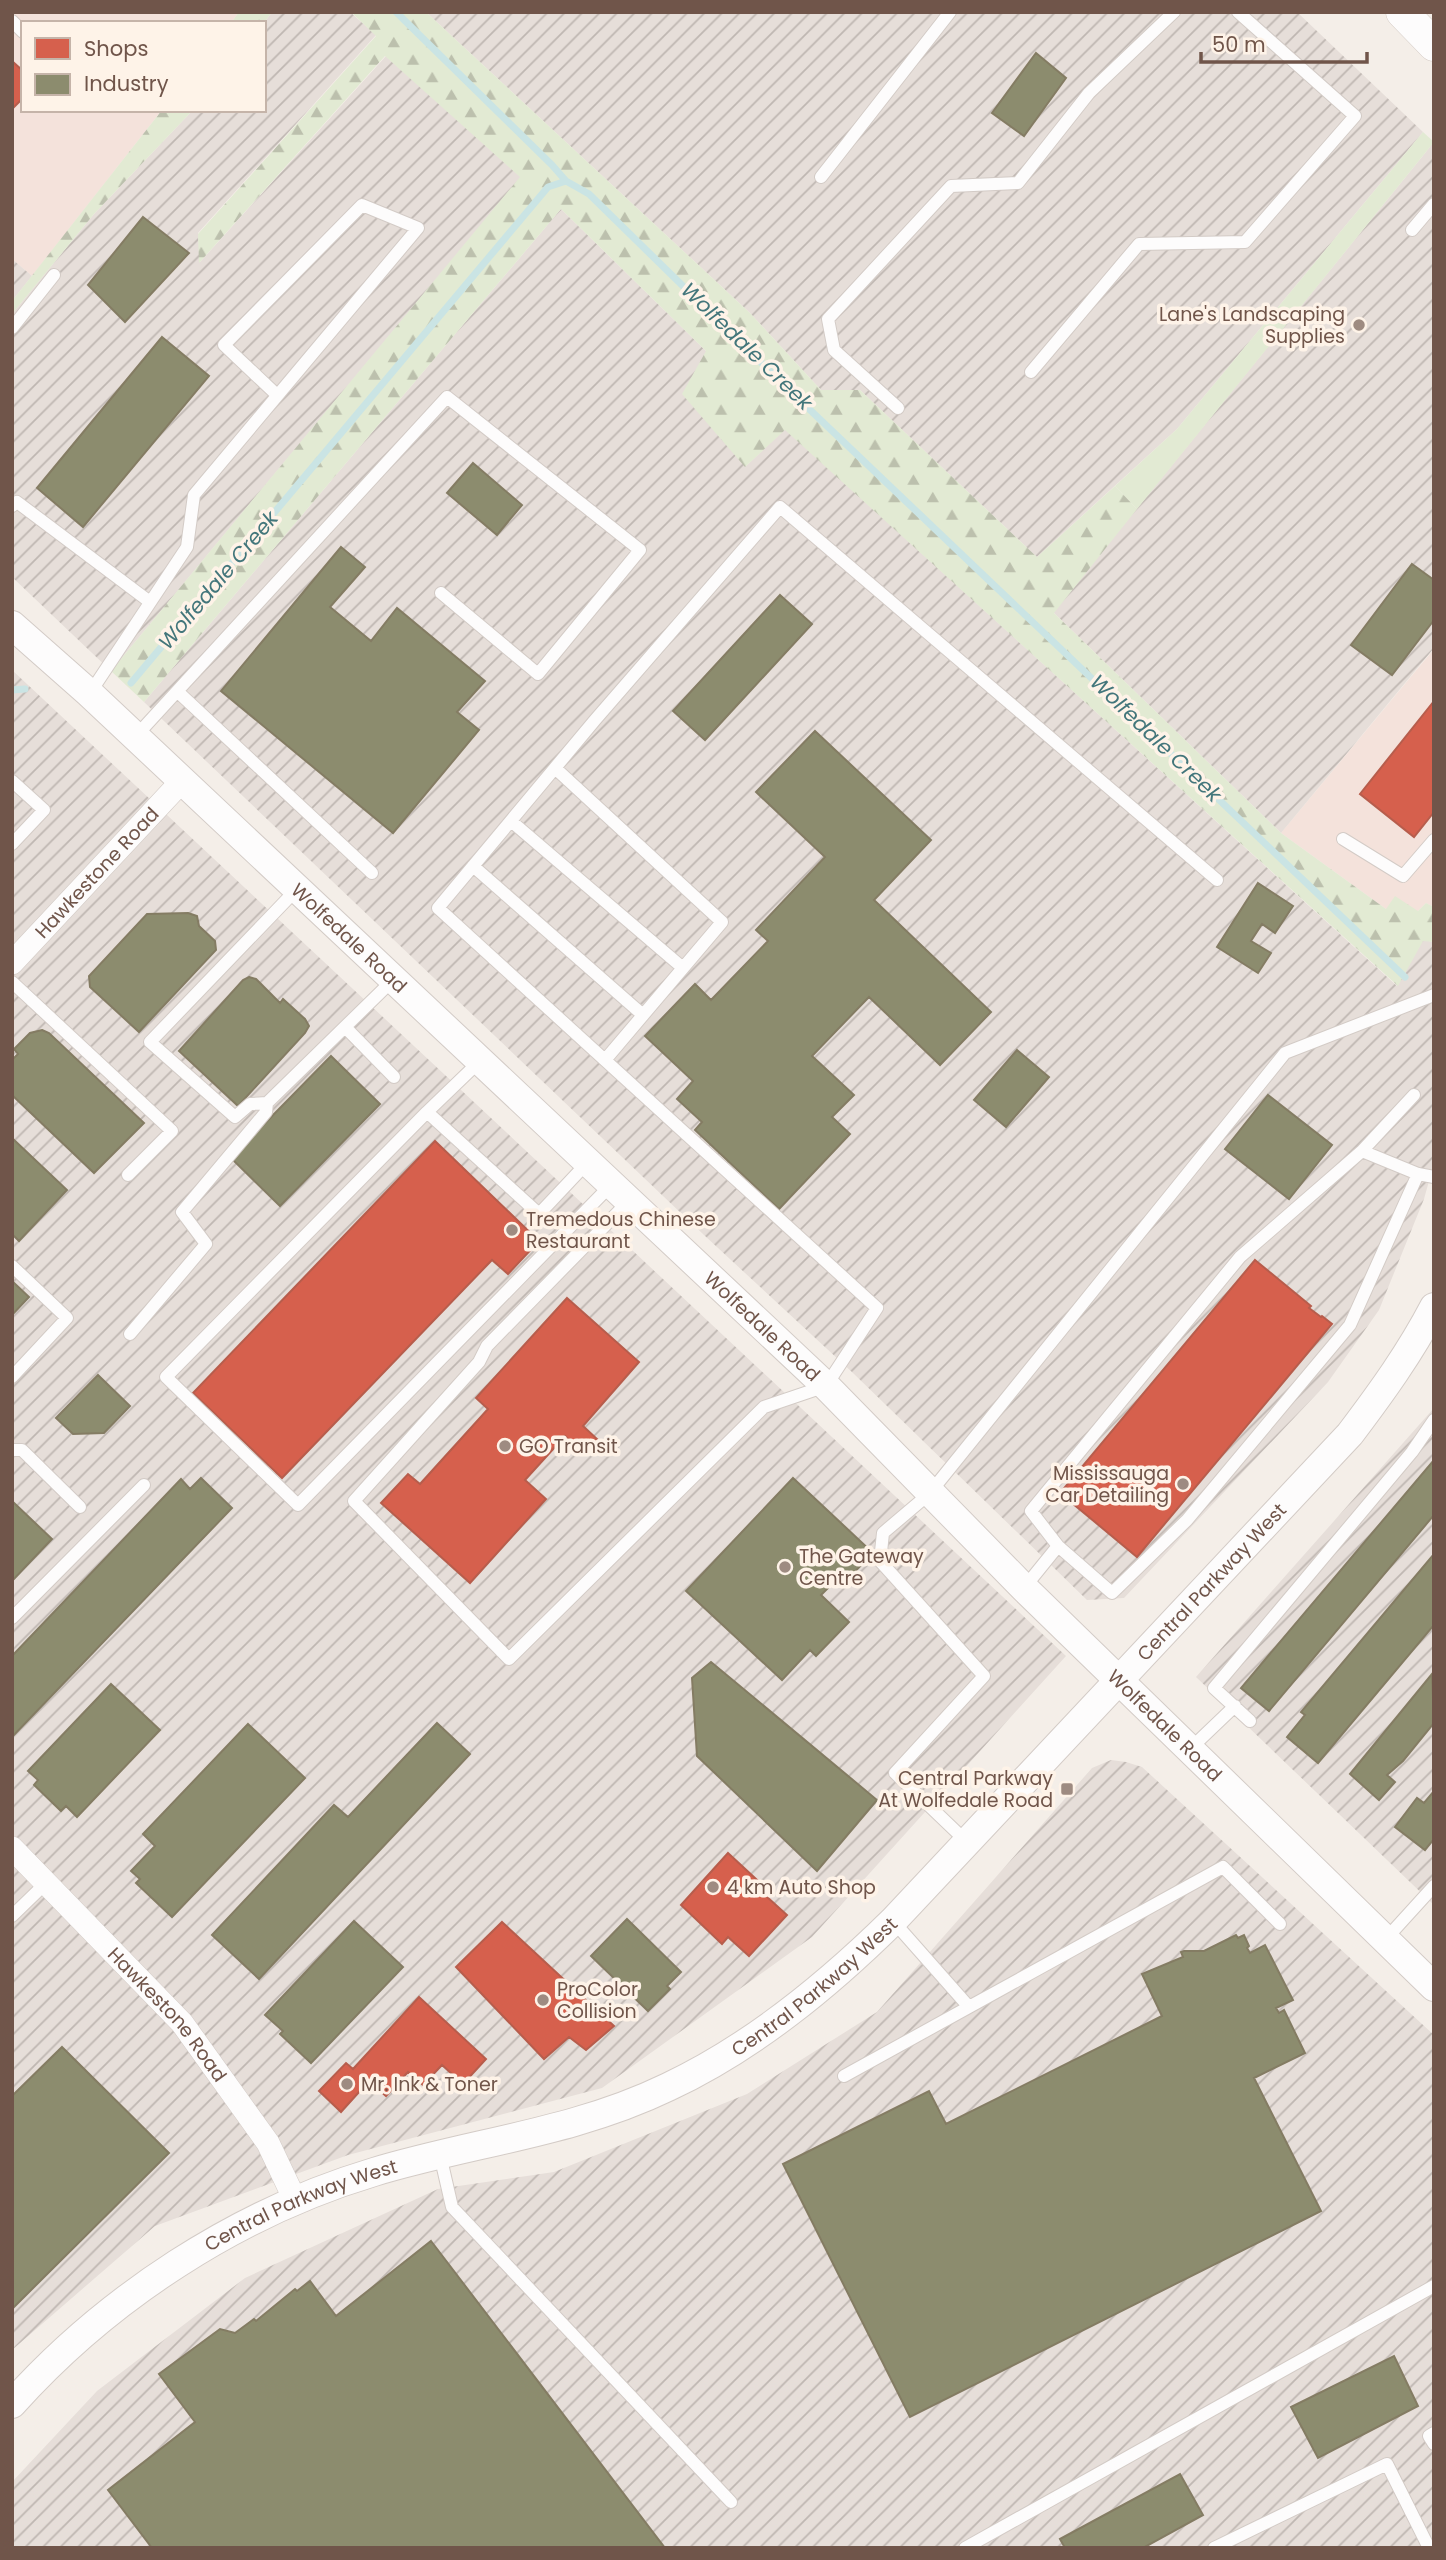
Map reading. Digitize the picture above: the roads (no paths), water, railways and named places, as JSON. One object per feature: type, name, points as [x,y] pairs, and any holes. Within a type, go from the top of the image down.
[{"type":"main road","points":[[1402,12],[1434,45]]},
{"type":"street","name":"Wolfedale Road","points":[[12,625],[89,693],[826,1387],[1024,1588],[1434,1987]]},
{"type":"street","name":"Hawkestone Road","points":[[12,963],[181,781]]},
{"type":"street","name":"Central Parkway West","points":[[12,2404],[40,2372],[126,2299],[213,2242],[295,2200],[373,2172],[528,2136],[601,2115],[668,2087],[722,2059],[763,2031],[857,1957],[1119,1681],[1350,1434],[1384,1390],[1432,1317]]},
{"type":"street","name":"Hawkestone Road","points":[[12,1848],[182,2023],[268,2143],[295,2200]]},
{"type":"lane","points":[[821,177],[950,12]]},
{"type":"lane","points":[[898,408],[834,350],[828,319],[951,186],[1018,183],[1089,93],[1174,12]]},
{"type":"lane","points":[[1031,372],[1139,244],[1245,242],[1355,116],[1238,12]]},
{"type":"lane","points":[[1412,230],[1434,204]]},
{"type":"lane","points":[[89,693],[187,547],[194,495],[418,228],[362,205],[224,345],[277,395]]},
{"type":"lane","points":[[12,328],[54,275]]},
{"type":"lane","points":[[135,737],[447,397],[640,550],[538,674],[441,593]]},
{"type":"lane","points":[[12,506],[16,502],[150,603]]},
{"type":"lane","points":[[620,1193],[487,1346],[478,1362],[354,1501],[509,1659],[764,1407],[826,1387],[877,1308],[439,908],[555,768],[780,507],[1217,880]]},
{"type":"lane","points":[[178,692],[372,873]]},
{"type":"lane","points":[[555,768],[722,922],[605,1060]]},
{"type":"lane","points":[[12,781],[44,810],[12,844]]},
{"type":"lane","points":[[511,821],[683,968]]},
{"type":"lane","points":[[1343,839],[1403,876],[1434,840]]},
{"type":"lane","points":[[473,866],[643,1015]]},
{"type":"lane","points":[[267,1103],[250,1104],[235,1117],[150,1042],[297,889]]},
{"type":"lane","points":[[130,1334],[206,1244],[182,1212],[266,1112],[267,1103],[393,980]]},
{"type":"lane","points":[[12,982],[172,1131],[128,1175]]},
{"type":"lane","points":[[967,1842],[895,1773],[984,1676],[880,1561],[883,1533],[929,1494],[1285,1053],[1434,995]]},
{"type":"lane","points":[[345,1027],[394,1077]]},
{"type":"lane","points":[[480,1061],[166,1377],[298,1505],[620,1193]]},
{"type":"lane","points":[[1414,1095],[1362,1151],[1240,1258],[1031,1511],[1058,1546],[1112,1593],[1188,1520],[1350,1325],[1418,1174]]},
{"type":"lane","points":[[427,1112],[539,1214],[588,1163]]},
{"type":"lane","points":[[1362,1151],[1418,1174],[1434,1177]]},
{"type":"lane","points":[[12,1266],[67,1318],[12,1377]]},
{"type":"lane","points":[[1250,1721],[1214,1688],[1412,1452],[1434,1420]]},
{"type":"lane","points":[[12,1450],[22,1450],[80,1507]]},
{"type":"lane","points":[[12,1618],[144,1485]]},
{"type":"lane","points":[[1024,1588],[1058,1546]]},
{"type":"lane","points":[[1190,1749],[1235,1706]]},
{"type":"lane","points":[[844,2076],[1223,1867],[1280,1924]]},
{"type":"lane","points":[[12,1916],[46,1883]]},
{"type":"lane","points":[[1384,1941],[1434,1886]]},
{"type":"lane","points":[[893,1921],[969,2007]]},
{"type":"lane","points":[[440,2155],[452,2207],[731,2502]]},
{"type":"lane","points":[[965,2548],[1434,2286]]},
{"type":"lane","points":[[1434,2433],[1429,2435],[1434,2444]]},
{"type":"lane","points":[[1214,2548],[1387,2464],[1429,2548]]},
{"type":"waterway","points":[[396,12],[566,181]]},
{"type":"waterway","name":"Wolfedale Creek","points":[[131,683],[548,187],[566,181],[589,194],[786,387],[1405,977]]},
{"type":"waterway","name":"Wolfedale Creek","points":[[12,690],[25,689]]},
{"type":"place","name":"Lane's Landscaping Supplies","points":[[1359,325]]},
{"type":"place","name":"Tremedous Chinese Restaurant","points":[[512,1230]]},
{"type":"place","name":"GO Transit","points":[[505,1446]]},
{"type":"place","name":"Mississauga Car Detailing","points":[[1183,1484]]},
{"type":"place","name":"The Gateway Centre","points":[[785,1567]]},
{"type":"place","name":"Central Parkway At Wolfedale Road","points":[[1067,1789]]},
{"type":"place","name":"4 km Auto Shop","points":[[713,1887]]},
{"type":"place","name":"ProColor Collision","points":[[543,2000]]},
{"type":"place","name":"Mr. Ink & Toner","points":[[347,2084]]}]
